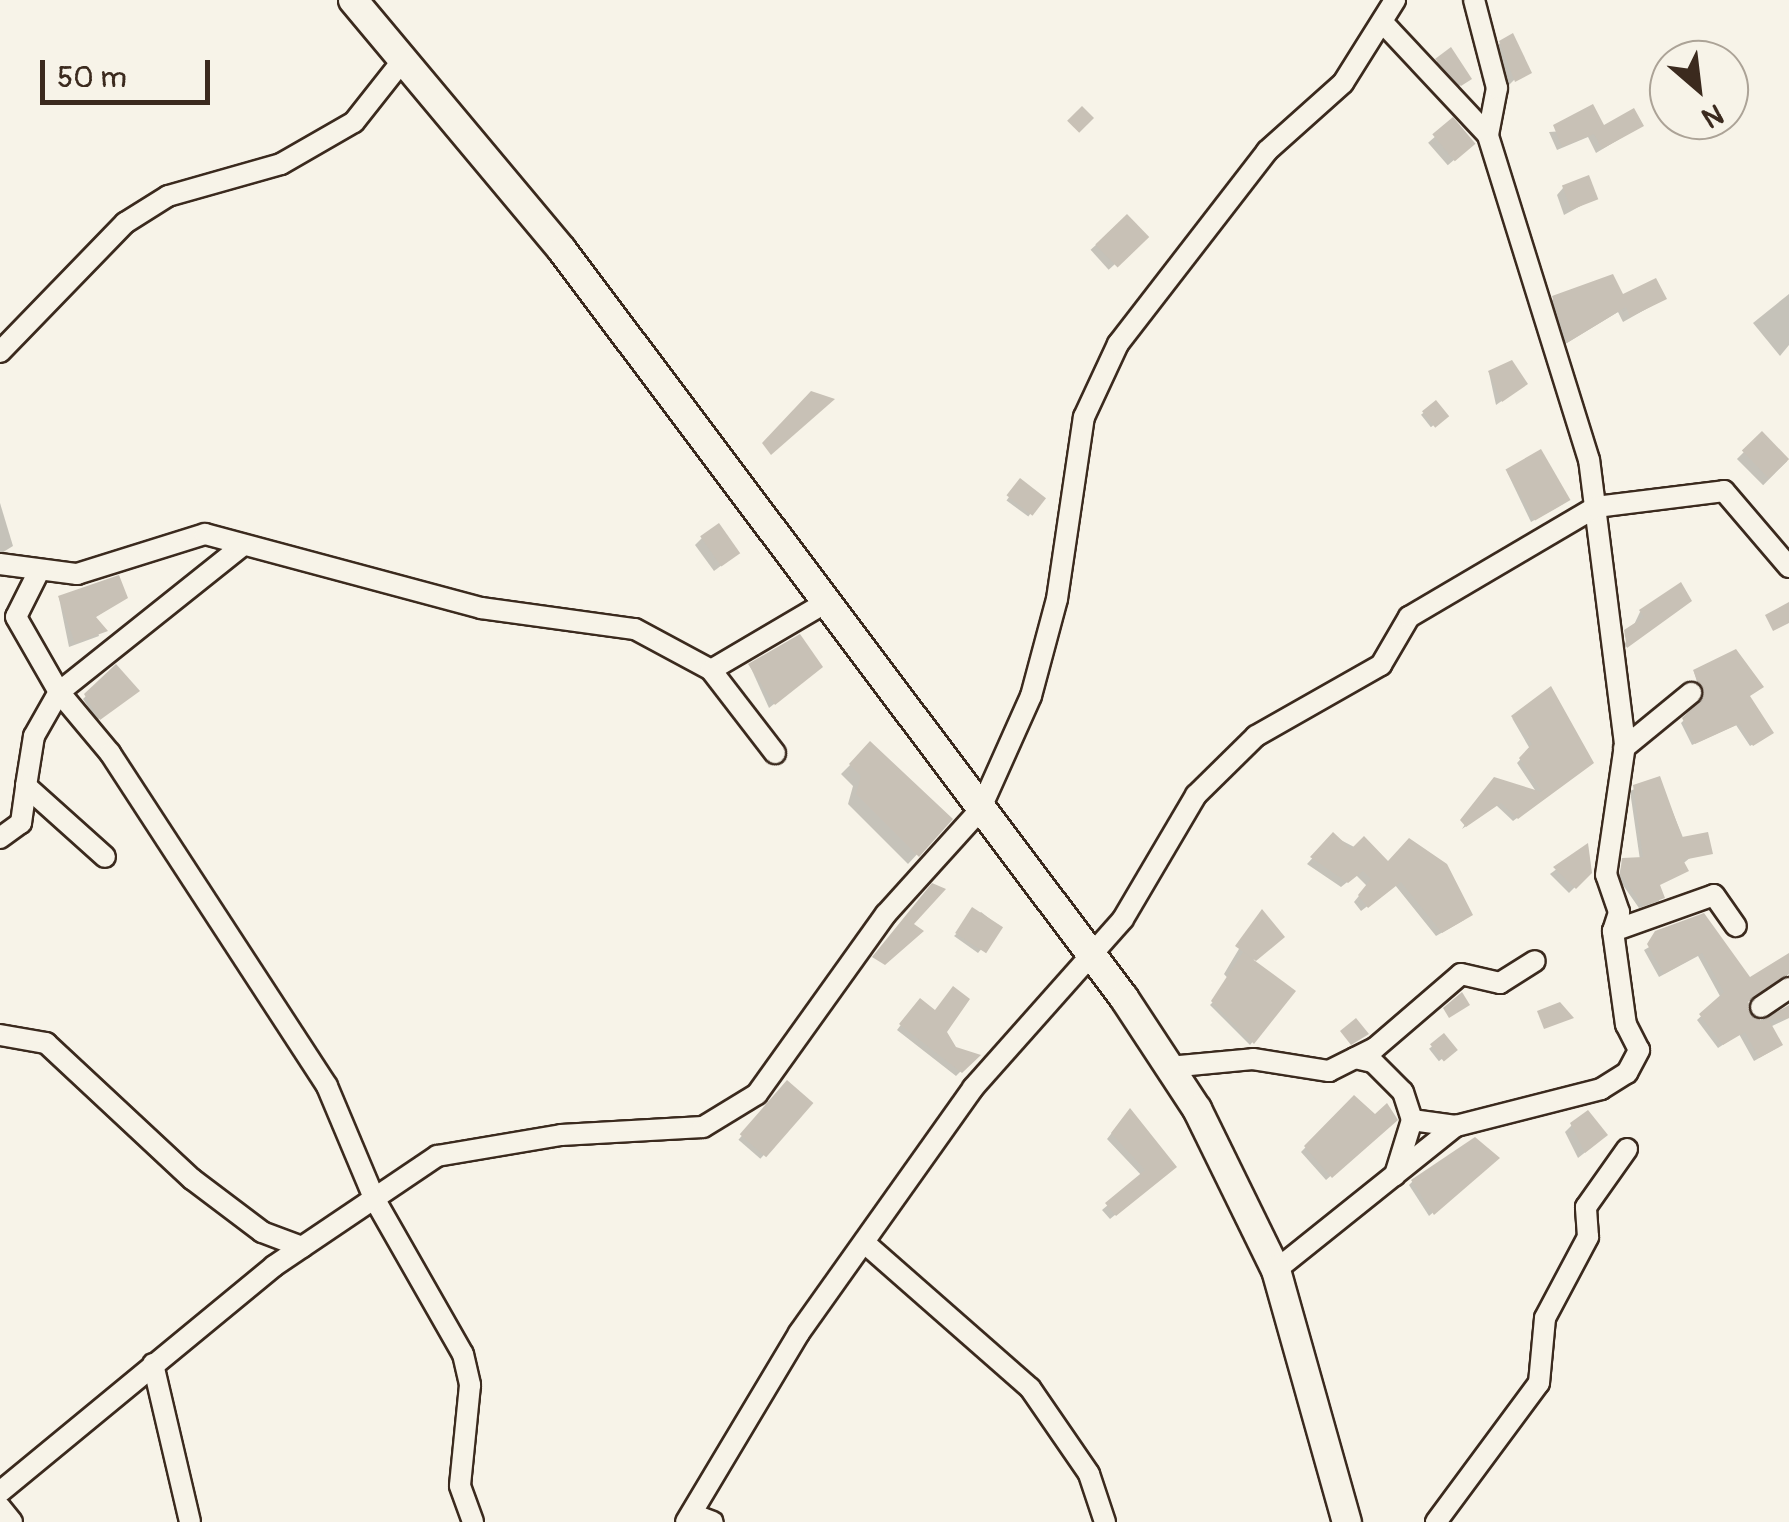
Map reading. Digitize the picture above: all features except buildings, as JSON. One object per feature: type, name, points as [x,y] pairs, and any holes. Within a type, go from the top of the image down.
[{"type":"street","points":[[352,0],[562,250],[823,604],[1089,952],[1169,1066],[1276,1270],[1348,1522]]},
{"type":"street","points":[[0,1492],[153,1364],[302,1247],[437,1156],[560,1135],[703,1127],[757,1094],[886,914],[980,810],[1031,696],[1057,599],[1084,417],[1118,344],[1267,151],[1343,84],[1384,24],[1395,0]]},
{"type":"street","points":[[1474,0],[1498,88],[1488,134]]},
{"type":"street","points":[[1384,24],[1488,134],[1596,507],[1622,692],[1625,744],[1616,762],[1606,875],[1620,912],[1613,931],[1626,1025],[1639,1050],[1628,1072],[1601,1090],[1456,1126],[1412,1120]]},
{"type":"street","points":[[0,352],[125,222],[168,196],[281,164],[354,122],[404,60]]},
{"type":"street","points":[[713,1522],[689,1518],[799,1333],[866,1244],[973,1088],[1158,873],[1196,795],[1256,736],[1380,665],[1409,617],[1596,507],[1724,491],[1789,567]]},
{"type":"street","points":[[0,564],[38,573],[77,574],[205,534],[481,608],[635,629],[711,670],[776,753]]},
{"type":"street","points":[[0,838],[20,823],[34,736],[59,692],[242,546]]},
{"type":"street","points":[[38,573],[8,612],[59,692],[110,754],[328,1086],[375,1200],[463,1354],[470,1384],[460,1486],[473,1522]]},
{"type":"street","points":[[711,670],[823,604]]},
{"type":"street","points":[[1616,762],[1634,732],[1691,692]]},
{"type":"street","points":[[26,786],[105,856]]},
{"type":"street","points":[[1613,931],[1714,894],[1736,926]]},
{"type":"street","points":[[1169,1066],[1253,1059],[1329,1070],[1354,1058],[1462,974],[1500,983],[1535,961]]},
{"type":"street","points":[[1761,1006],[1789,988]]},
{"type":"street","points":[[0,1035],[46,1043],[192,1179],[262,1232],[302,1247]]},
{"type":"street","points":[[1354,1058],[1373,1062],[1403,1092],[1412,1120],[1391,1186]]},
{"type":"street","points":[[1276,1270],[1391,1186],[1456,1126]]},
{"type":"street","points":[[1436,1522],[1540,1384],[1545,1318],[1588,1237],[1586,1207],[1627,1150]]},
{"type":"street","points":[[866,1244],[1030,1388],[1088,1474],[1105,1522]]},
{"type":"street","points":[[153,1364],[190,1522]]},
{"type":"street","points":[[0,1507],[12,1522]]}]
